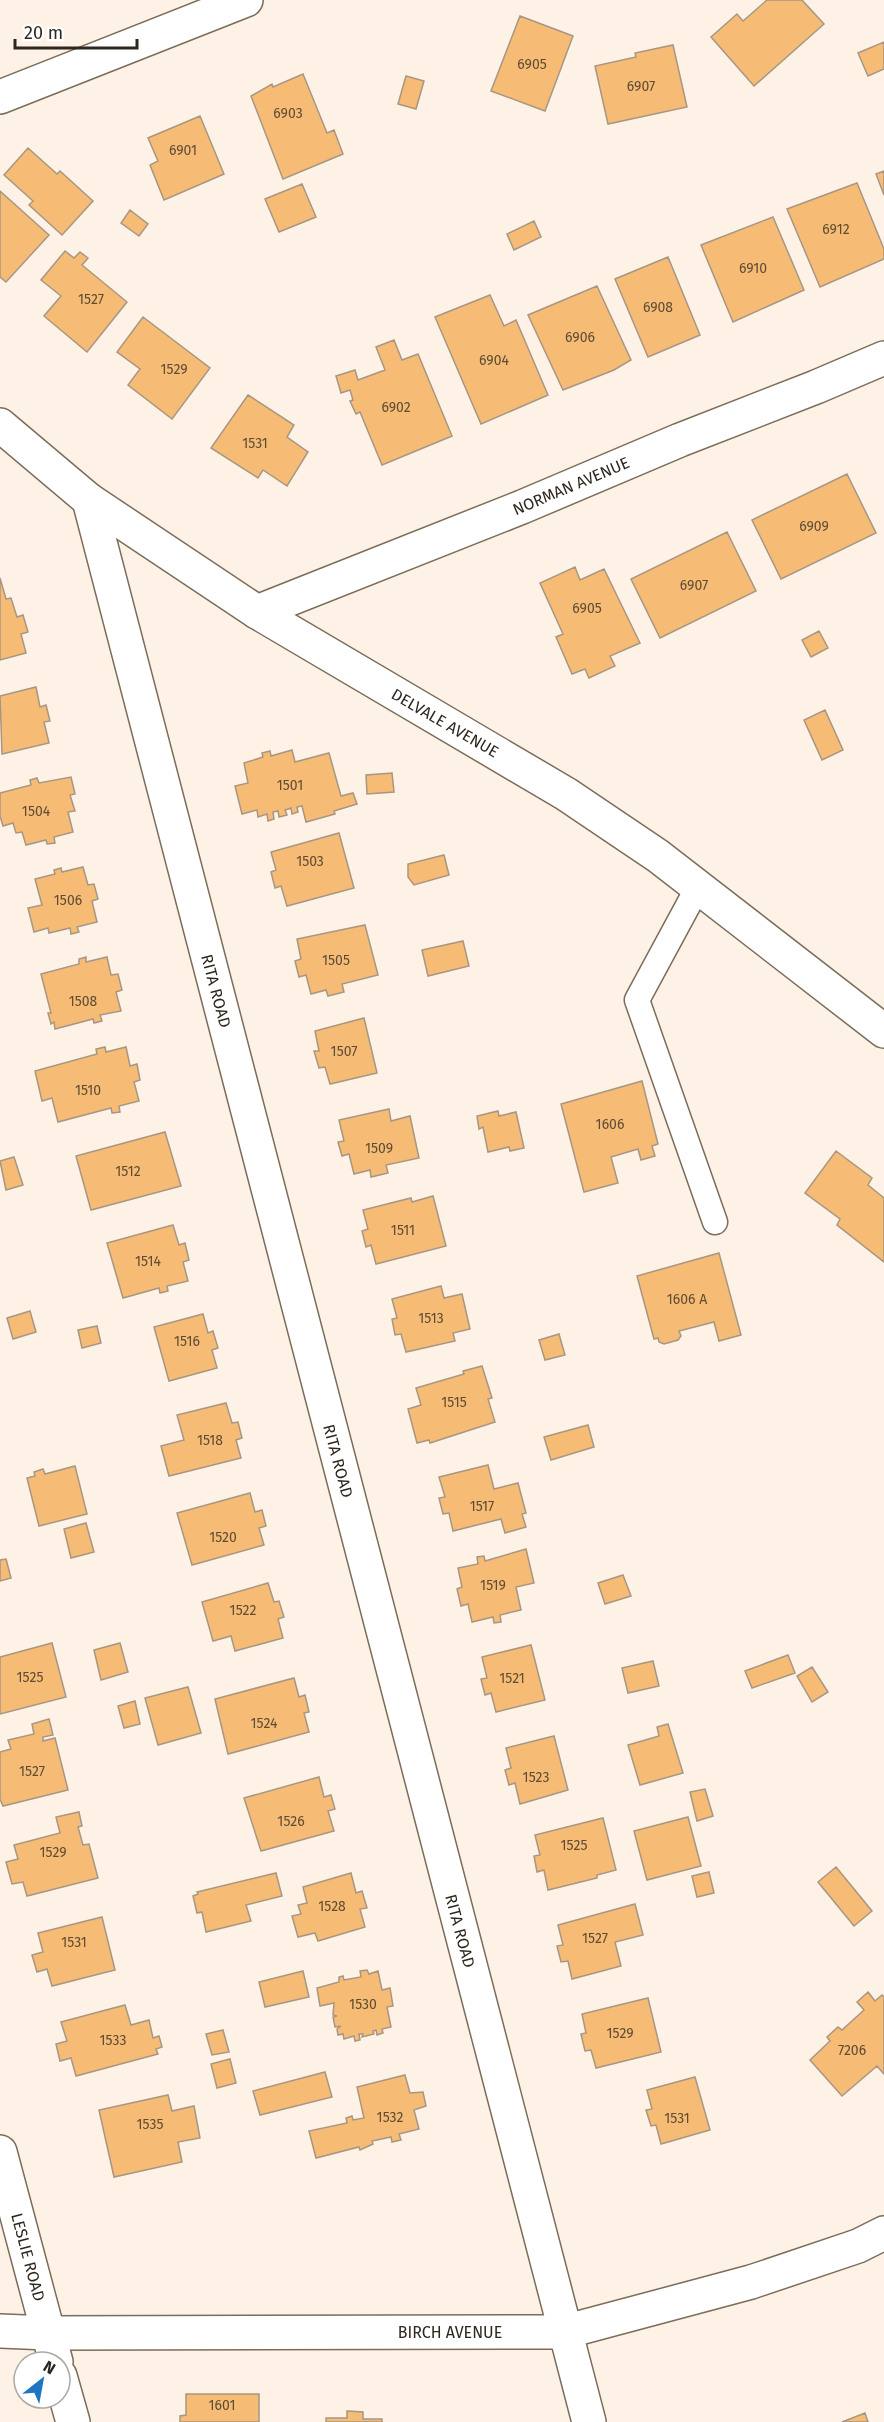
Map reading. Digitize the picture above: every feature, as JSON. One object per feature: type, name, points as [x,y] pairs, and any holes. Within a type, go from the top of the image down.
[{"type":"street","points":[[0,97],[246,0]]},
{"type":"street","name":"NORMAN AVENUE","points":[[257,612],[522,507],[680,440],[884,358]]},
{"type":"street","name":"DELVALE AVENUE","points":[[0,425],[89,500],[257,612],[566,794],[658,856],[884,1030]]},
{"type":"street","name":"RITA ROAD","points":[[89,500],[589,2422]]},
{"type":"street","name":"LESLIE ROAD","points":[[0,2152],[52,2347]]},
{"type":"street","name":"BIRCH AVENUE","points":[[0,2331],[52,2347],[564,2332],[752,2282],[858,2246],[884,2233]]},
{"type":"lane","points":[[698,887],[637,1000],[715,1222]]},
{"type":"building","points":[[767,0],[802,0],[824,24],[754,86],[711,37],[737,14],[743,21]]},
{"type":"building","points":[[520,16],[573,36],[545,111],[491,91]]},
{"type":"building","points":[[884,42],[884,69],[868,76],[858,53]]},
{"type":"building","points":[[673,45],[687,107],[608,124],[595,66],[636,57],[635,53]]},
{"type":"building","points":[[303,74],[327,133],[334,130],[343,154],[283,179],[251,96],[272,84],[273,87]]},
{"type":"building","points":[[406,76],[424,81],[416,109],[398,104]]},
{"type":"building","points":[[200,116],[224,174],[164,200],[150,165],[158,161],[148,138]]},
{"type":"building","points":[[28,148],[57,174],[60,171],[93,201],[62,235],[29,205],[33,201],[4,175]]},
{"type":"building","points":[[884,171],[884,195],[876,174]]},
{"type":"building","points":[[857,183],[884,249],[884,259],[820,287],[787,209]]},
{"type":"building","points":[[302,184],[316,217],[279,232],[265,199]]},
{"type":"building","points":[[0,191],[49,235],[6,282],[0,277]]},
{"type":"building","points":[[130,210],[148,224],[139,236],[121,223]]},
{"type":"building","points":[[773,217],[804,290],[733,322],[701,245]]},
{"type":"building","points":[[534,221],[541,237],[514,250],[507,234]]},
{"type":"building","points":[[65,251],[74,258],[80,252],[88,258],[82,265],[127,302],[87,352],[44,316],[61,296],[41,280]]},
{"type":"building","points":[[668,257],[700,335],[648,357],[615,279]]},
{"type":"building","points":[[597,286],[631,360],[614,370],[563,390],[528,315]]},
{"type":"building","points":[[490,295],[504,326],[516,320],[548,395],[481,424],[435,317]]},
{"type":"building","points":[[143,317],[210,368],[172,419],[128,385],[140,369],[117,352]]},
{"type":"building","points":[[394,340],[402,360],[418,354],[452,436],[382,465],[360,412],[356,414],[350,401],[353,400],[350,390],[341,393],[336,376],[355,370],[358,380],[385,370],[376,347]]},
{"type":"building","points":[[248,395],[294,425],[287,437],[308,452],[287,486],[263,470],[258,478],[211,448]]},
{"type":"building","points":[[847,474],[876,533],[781,579],[752,520]]},
{"type":"building","points":[[727,532],[756,591],[660,638],[631,579]]},
{"type":"building","points":[[575,567],[580,580],[604,569],[640,643],[610,656],[615,666],[589,678],[585,669],[572,674],[556,637],[563,634],[540,583]]},
{"type":"building","points":[[0,578],[6,599],[11,598],[17,617],[23,615],[28,632],[21,634],[26,653],[0,660]]},
{"type":"building","points":[[819,631],[828,648],[811,657],[802,640]]},
{"type":"building","points":[[36,687],[40,707],[46,705],[50,721],[44,722],[49,743],[2,754],[0,696]]},
{"type":"building","points":[[825,710],[843,750],[822,760],[804,720]]},
{"type":"building","points":[[292,750],[295,762],[329,753],[341,796],[353,793],[357,804],[334,811],[335,814],[306,822],[302,806],[297,807],[298,812],[292,814],[291,808],[285,810],[287,815],[279,817],[278,811],[273,812],[274,819],[268,821],[267,814],[258,817],[257,810],[242,814],[235,786],[248,783],[244,763],[263,757],[262,753],[270,751],[271,756]]},
{"type":"building","points":[[392,773],[394,792],[367,794],[366,775]]},
{"type":"building","points":[[71,777],[75,794],[70,795],[75,811],[68,812],[73,832],[54,837],[55,843],[47,844],[46,840],[26,845],[22,832],[16,833],[13,823],[3,826],[0,816],[0,793],[31,785],[30,780],[37,778],[39,783]]},
{"type":"building","points":[[339,833],[354,888],[287,906],[281,886],[275,888],[271,872],[276,870],[271,852]]},
{"type":"building","points":[[444,855],[449,875],[414,885],[408,877],[408,864]]},
{"type":"building","points":[[83,867],[88,885],[94,884],[98,899],[92,901],[97,922],[77,927],[79,932],[71,934],[70,928],[49,933],[48,928],[34,932],[28,908],[42,905],[35,879],[55,874],[54,870],[61,868],[62,872]]},
{"type":"building","points":[[365,925],[378,975],[342,984],[344,992],[328,996],[326,990],[311,994],[306,975],[299,977],[295,961],[301,959],[297,939]]},
{"type":"building","points":[[463,941],[469,966],[428,976],[422,950]]},
{"type":"building","points":[[86,957],[86,962],[107,957],[111,975],[118,974],[122,990],[116,992],[121,1011],[100,1015],[102,1021],[94,1023],[93,1019],[55,1029],[54,1022],[51,1024],[48,1013],[51,1013],[41,974],[79,964],[79,959]]},
{"type":"building","points":[[364,1018],[377,1073],[330,1084],[325,1067],[319,1068],[314,1051],[319,1051],[315,1031]]},
{"type":"building","points":[[105,1047],[106,1052],[126,1047],[130,1066],[137,1064],[140,1080],[134,1082],[139,1101],[119,1106],[120,1112],[112,1113],[111,1108],[58,1122],[52,1098],[42,1101],[35,1071],[97,1054],[96,1049]]},
{"type":"building","points":[[642,1081],[658,1144],[652,1146],[655,1156],[641,1160],[638,1149],[611,1157],[618,1183],[584,1192],[561,1104]]},
{"type":"building","points":[[389,1109],[391,1121],[410,1116],[419,1158],[386,1165],[388,1173],[371,1177],[370,1170],[354,1174],[349,1154],[342,1156],[338,1142],[344,1141],[339,1120]]},
{"type":"building","points":[[498,1111],[499,1116],[516,1112],[524,1148],[510,1151],[509,1147],[488,1152],[483,1127],[479,1129],[477,1116]]},
{"type":"building","points":[[165,1132],[181,1186],[91,1210],[76,1156]]},
{"type":"building","points":[[836,1151],[872,1178],[868,1185],[884,1198],[884,1262],[837,1225],[840,1219],[805,1193]]},
{"type":"building","points":[[14,1157],[23,1185],[6,1190],[0,1161]]},
{"type":"building","points":[[433,1196],[446,1246],[376,1264],[371,1245],[366,1247],[362,1231],[368,1229],[363,1210],[411,1198],[412,1202]]},
{"type":"building","points":[[173,1225],[179,1245],[185,1243],[189,1260],[183,1262],[188,1281],[167,1286],[168,1291],[160,1293],[159,1288],[123,1298],[107,1243]]},
{"type":"building","points":[[719,1253],[741,1335],[719,1341],[714,1322],[679,1331],[681,1336],[678,1340],[664,1344],[659,1342],[658,1338],[654,1339],[637,1276]]},
{"type":"building","points":[[441,1286],[444,1298],[462,1294],[470,1329],[453,1333],[455,1341],[406,1352],[401,1334],[395,1335],[392,1319],[397,1318],[392,1299]]},
{"type":"building","points":[[30,1311],[36,1332],[13,1339],[7,1318]]},
{"type":"building","points":[[203,1314],[208,1333],[213,1331],[218,1348],[212,1350],[217,1368],[169,1381],[154,1327]]},
{"type":"building","points":[[97,1326],[101,1343],[82,1348],[78,1330]]},
{"type":"building","points":[[559,1334],[565,1355],[545,1360],[539,1340]]},
{"type":"building","points":[[482,1366],[492,1398],[488,1399],[495,1422],[430,1443],[429,1440],[417,1443],[408,1409],[421,1405],[416,1388],[464,1374],[463,1371]]},
{"type":"building","points":[[226,1403],[232,1423],[238,1422],[242,1438],[236,1440],[241,1458],[169,1476],[161,1446],[184,1440],[177,1415]]},
{"type":"building","points":[[588,1425],[594,1447],[551,1460],[544,1437]]},
{"type":"building","points":[[488,1465],[494,1489],[518,1483],[526,1513],[522,1514],[526,1527],[505,1533],[501,1519],[453,1531],[449,1513],[443,1514],[439,1498],[445,1497],[439,1477]]},
{"type":"building","points":[[75,1466],[87,1514],[39,1526],[27,1478],[35,1476],[34,1472],[43,1469],[45,1474]]},
{"type":"building","points":[[250,1493],[255,1512],[262,1510],[266,1526],[259,1528],[264,1545],[192,1565],[177,1513]]},
{"type":"building","points":[[86,1523],[94,1552],[71,1558],[64,1529]]},
{"type":"building","points":[[526,1549],[534,1583],[516,1587],[521,1610],[500,1615],[501,1622],[494,1623],[493,1617],[472,1622],[468,1604],[461,1606],[457,1589],[462,1587],[458,1568],[478,1564],[477,1557],[484,1556],[485,1561]]},
{"type":"building","points":[[6,1559],[11,1578],[0,1581],[0,1560]]},
{"type":"building","points":[[623,1575],[631,1596],[605,1604],[598,1583]]},
{"type":"building","points":[[268,1583],[274,1602],[279,1601],[284,1617],[278,1619],[283,1638],[235,1651],[231,1636],[213,1641],[202,1602]]},
{"type":"building","points":[[52,1643],[66,1697],[0,1714],[0,1657]]},
{"type":"building","points":[[120,1643],[128,1672],[101,1680],[94,1650]]},
{"type":"building","points":[[531,1645],[545,1700],[496,1712],[491,1693],[485,1695],[481,1679],[487,1678],[482,1657]]},
{"type":"building","points":[[788,1655],[795,1673],[752,1688],[745,1671]]},
{"type":"building","points":[[653,1661],[659,1686],[628,1693],[622,1668]]},
{"type":"building","points":[[812,1667],[828,1692],[812,1702],[797,1676]]},
{"type":"building","points":[[294,1678],[299,1697],[305,1695],[309,1712],[304,1713],[309,1732],[228,1754],[215,1699]]},
{"type":"building","points":[[188,1687],[201,1733],[158,1745],[145,1698]]},
{"type":"building","points":[[135,1701],[140,1724],[124,1728],[118,1706]]},
{"type":"building","points":[[49,1719],[53,1735],[43,1737],[43,1741],[55,1738],[68,1790],[3,1806],[0,1799],[0,1752],[11,1749],[8,1740],[34,1734],[32,1724]]},
{"type":"building","points":[[668,1724],[683,1773],[640,1785],[628,1745],[659,1736],[657,1727]]},
{"type":"building","points":[[554,1736],[568,1790],[520,1804],[515,1783],[509,1785],[505,1770],[511,1768],[506,1748]]},
{"type":"building","points":[[319,1777],[324,1797],[331,1795],[335,1809],[328,1811],[334,1831],[261,1851],[244,1798]]},
{"type":"building","points":[[705,1789],[713,1816],[697,1821],[690,1792]]},
{"type":"building","points":[[79,1812],[82,1826],[78,1827],[83,1845],[89,1844],[98,1878],[27,1896],[23,1882],[12,1884],[6,1862],[18,1859],[14,1845],[60,1833],[56,1817]]},
{"type":"building","points":[[688,1817],[701,1866],[647,1880],[634,1831]]},
{"type":"building","points":[[603,1818],[616,1870],[597,1875],[597,1878],[548,1890],[544,1870],[537,1872],[534,1856],[540,1855],[535,1835]]},
{"type":"building","points":[[836,1867],[872,1911],[854,1926],[818,1882]]},
{"type":"building","points":[[709,1872],[714,1893],[697,1897],[692,1876]]},
{"type":"building","points":[[276,1873],[282,1896],[246,1905],[251,1921],[206,1932],[202,1912],[197,1913],[193,1896],[198,1894],[197,1892]]},
{"type":"building","points":[[351,1873],[356,1893],[362,1891],[367,1908],[360,1909],[365,1927],[318,1941],[315,1933],[298,1937],[292,1916],[301,1914],[298,1905],[307,1903],[303,1887]]},
{"type":"building","points":[[635,1904],[643,1935],[615,1942],[621,1966],[572,1979],[568,1961],[561,1962],[557,1946],[563,1945],[558,1925]]},
{"type":"building","points":[[102,1917],[115,1970],[52,1986],[47,1969],[37,1972],[32,1955],[43,1952],[38,1933]]},
{"type":"building","points":[[367,1970],[369,1974],[378,1971],[382,1990],[390,1988],[393,2006],[387,2007],[391,2027],[382,2029],[383,2033],[377,2035],[376,2030],[373,2031],[374,2034],[362,2037],[363,2034],[359,2034],[360,2040],[355,2041],[354,2036],[344,2039],[343,2034],[338,2035],[337,2029],[341,2026],[335,2027],[333,2017],[337,2016],[333,2015],[334,2003],[320,2006],[317,1988],[339,1982],[339,1977],[343,1976],[344,1980],[361,1977],[360,1971]]},
{"type":"building","points":[[303,1971],[309,1997],[265,2007],[259,1982]]},
{"type":"building","points":[[868,1992],[875,2001],[882,1995],[884,1997],[884,2074],[877,2066],[842,2096],[810,2060],[830,2041],[827,2037],[838,2027],[842,2030],[864,2010],[857,2002]]},
{"type":"building","points":[[648,1998],[661,2052],[596,2068],[591,2050],[585,2051],[581,2034],[586,2033],[582,2014]]},
{"type":"building","points":[[125,2005],[131,2025],[149,2020],[153,2038],[159,2036],[162,2047],[156,2049],[158,2054],[76,2076],[71,2058],[60,2061],[56,2044],[67,2041],[61,2022]]},
{"type":"building","points":[[223,2030],[229,2052],[212,2055],[206,2034]]},
{"type":"building","points":[[230,2059],[236,2083],[217,2088],[211,2064]]},
{"type":"building","points":[[325,2072],[332,2097],[260,2115],[253,2091]]},
{"type":"building","points":[[405,2075],[410,2093],[423,2092],[426,2106],[414,2110],[419,2129],[399,2134],[401,2140],[392,2142],[391,2137],[372,2141],[373,2144],[360,2150],[359,2147],[316,2158],[309,2131],[347,2123],[346,2118],[352,2116],[353,2120],[364,2118],[357,2087]]},
{"type":"building","points":[[695,2077],[710,2130],[661,2144],[656,2125],[651,2126],[646,2110],[652,2109],[647,2090]]},
{"type":"building","points":[[168,2095],[172,2111],[194,2106],[200,2138],[178,2142],[182,2162],[114,2177],[99,2110]]},
{"type":"building","points":[[186,2394],[259,2394],[259,2422],[180,2422],[180,2416],[186,2415]]},
{"type":"building","points":[[347,2411],[363,2412],[363,2419],[382,2419],[382,2422],[326,2422],[326,2418],[347,2418]]},
{"type":"building","points":[[865,2413],[868,2422],[842,2422]]}]
